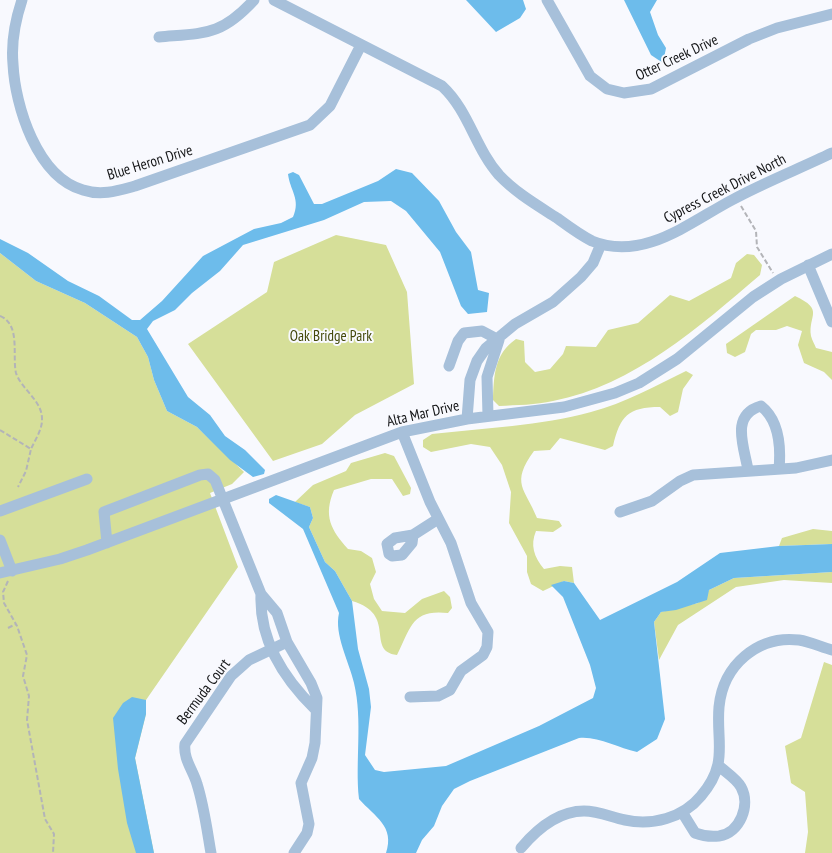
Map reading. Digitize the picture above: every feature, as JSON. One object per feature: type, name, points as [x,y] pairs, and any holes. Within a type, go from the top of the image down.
[{"type":"street","name":"Blue Heron Drive","points":[[22,0],[14,28],[12,64],[26,125],[42,157],[58,176],[72,186],[91,192],[111,192],[135,186],[310,125],[330,106],[361,45]]},
{"type":"street","points":[[159,37],[218,30],[238,18],[254,0]]},
{"type":"street","points":[[274,0],[442,86],[460,106],[480,147],[500,175],[533,203],[590,240],[600,244],[593,263],[581,277],[553,302],[515,324],[499,340],[487,377],[488,416]]},
{"type":"street","name":"Otter Creek Drive","points":[[547,0],[590,76],[608,88],[624,94],[652,90],[750,39],[777,28],[832,14]]},
{"type":"street","name":"Cypress Creek Drive North","points":[[600,244],[627,246],[665,237],[696,222],[736,198],[832,153]]},
{"type":"street","name":"Alta Mar Drive","points":[[5,572],[60,559],[402,432],[467,419],[564,407],[615,393],[639,383],[678,359],[753,297],[777,281],[832,254]]},
{"type":"street","points":[[808,265],[832,322]]},
{"type":"street","points":[[449,366],[458,341],[464,334],[482,331],[499,340]]},
{"type":"street","points":[[467,419],[469,388],[477,361],[493,341],[499,340]]},
{"type":"street","points":[[748,470],[741,427],[742,419],[748,411],[761,406],[769,412],[776,425],[780,451],[779,469]]},
{"type":"street","points":[[402,432],[438,519],[451,542],[471,602],[488,632],[487,646],[483,655],[461,672],[450,690],[438,696],[410,697]]},
{"type":"street","points":[[620,512],[652,501],[686,477],[748,470],[779,469],[812,465],[832,460]]},
{"type":"street","points":[[107,542],[104,512],[200,475],[208,474],[215,480],[261,594],[277,613],[287,642],[315,690],[317,723],[312,758],[301,783],[309,824],[308,833],[294,853]]},
{"type":"street","points":[[0,511],[87,479]]},
{"type":"street","points":[[413,535],[438,519]]},
{"type":"street","points":[[0,540],[5,572]]},
{"type":"street","points":[[261,594],[262,618],[270,650],[300,693],[316,710]]},
{"type":"street","points":[[521,848],[544,825],[571,813],[596,812],[640,822],[665,819],[682,812],[704,793],[718,766],[721,742],[720,698],[730,672],[742,658],[764,644],[785,640],[810,642],[832,650]]},
{"type":"street","name":"Bermuda Court","points":[[211,853],[203,806],[197,783],[185,757],[185,744],[231,676],[249,660],[287,642]]},
{"type":"street","points":[[682,812],[695,834],[708,837],[720,836],[732,831],[742,817],[746,800],[740,786],[718,766]]},
{"type":"path","points":[[736,198],[756,231],[757,247],[777,281]]},
{"type":"path","points":[[0,316],[8,321],[14,335],[14,362],[17,376],[40,409],[42,420],[31,449],[26,471],[18,487]]},
{"type":"path","points":[[0,430],[31,449]]},
{"type":"path","points":[[5,572],[8,584],[2,591],[4,603],[16,624],[27,655],[24,676],[28,696],[27,720],[45,820],[54,834],[54,853]]},
{"type":"path","points":[[8,628],[16,624]]},
{"type":"green space","name":"Oak Bridge Park","points":[[336,235],[386,245],[407,292],[414,384],[355,415],[322,444],[273,461],[188,344],[267,292],[274,262]]},
{"type":"green space","points":[[0,253],[36,281],[85,303],[137,337],[148,357],[154,380],[167,411],[197,427],[244,472],[232,484],[210,493],[238,567],[146,700],[146,714],[135,758],[154,853],[0,853]]},
{"type":"green space","points":[[747,254],[754,255],[762,265],[760,275],[689,334],[638,368],[611,382],[583,393],[553,401],[499,406],[493,400],[495,374],[499,359],[503,351],[516,339],[524,341],[525,362],[535,372],[550,369],[563,354],[566,346],[596,347],[608,330],[638,323],[670,295],[689,301],[731,278],[736,263]]},
{"type":"green space","points":[[795,296],[810,305],[812,309],[811,336],[816,348],[832,352],[832,380],[824,372],[804,363],[798,345],[802,331],[787,326],[776,330],[756,330],[751,334],[745,352],[735,357],[727,353],[726,344]]},
{"type":"green space","points":[[686,371],[693,375],[683,389],[678,412],[670,416],[660,407],[649,407],[633,411],[627,415],[619,427],[613,446],[605,450],[560,438],[550,450],[534,451],[527,462],[521,479],[522,486],[537,518],[559,521],[562,526],[553,532],[536,531],[533,541],[535,555],[544,569],[560,566],[572,567],[574,583],[564,581],[543,591],[531,584],[527,572],[527,556],[509,523],[511,492],[502,465],[490,447],[471,444],[431,452],[423,447],[423,440],[432,434],[532,424],[591,412],[628,399]]},
{"type":"green space","points":[[385,453],[394,456],[411,488],[410,494],[403,496],[392,479],[371,479],[334,490],[329,515],[333,529],[348,549],[361,551],[372,558],[376,572],[370,584],[374,599],[382,611],[405,613],[422,599],[444,591],[450,597],[452,608],[448,613],[427,614],[414,622],[397,655],[388,652],[383,647],[374,614],[366,607],[352,601],[335,571],[325,562],[309,527],[313,518],[310,507],[295,502],[313,485],[346,471],[351,463]]},
{"type":"green space","points":[[813,529],[832,531],[832,544],[779,546],[782,538]]},
{"type":"green space","points":[[832,572],[832,583],[784,580],[736,587],[678,625],[659,660],[654,622],[661,612],[698,603],[709,590],[734,578]]},
{"type":"green space","points":[[824,662],[832,665],[832,853],[805,853],[808,832],[805,792],[791,783],[785,746],[801,738]]},
{"type":"water","points":[[466,0],[523,0],[526,9],[520,18],[496,32]]},
{"type":"water","points":[[624,0],[657,0],[650,12],[658,35],[666,48],[663,63],[651,55]]},
{"type":"water","points":[[396,169],[412,173],[439,201],[456,232],[471,252],[478,290],[489,293],[487,312],[468,314],[461,306],[440,252],[406,211],[391,201],[364,202],[324,220],[243,245],[220,271],[192,293],[175,310],[153,321],[147,329],[188,397],[210,415],[225,436],[245,450],[265,470],[264,474],[253,477],[230,460],[197,427],[167,411],[154,380],[148,357],[137,337],[85,303],[36,281],[0,253],[0,239],[28,253],[68,281],[99,296],[132,320],[140,320],[162,301],[203,256],[254,229],[281,223],[293,217],[296,205],[288,174],[293,172],[299,175],[314,204],[322,204],[378,181]]},
{"type":"water","points":[[276,495],[310,507],[313,518],[309,527],[325,562],[335,571],[352,601],[358,649],[369,689],[371,707],[365,755],[375,770],[384,772],[446,766],[539,726],[593,698],[596,688],[590,665],[563,597],[551,585],[564,581],[574,583],[600,620],[677,582],[720,553],[779,546],[832,544],[832,572],[734,578],[709,590],[707,600],[676,610],[661,612],[654,622],[665,719],[657,739],[637,752],[601,740],[579,738],[470,781],[454,789],[442,806],[434,826],[422,840],[416,853],[386,853],[388,836],[386,829],[359,799],[357,697],[340,639],[339,613],[303,529],[269,503],[269,499]]},
{"type":"water","points":[[132,697],[146,700],[146,714],[135,758],[154,853],[136,853],[127,823],[118,769],[113,718],[123,703]]}]
